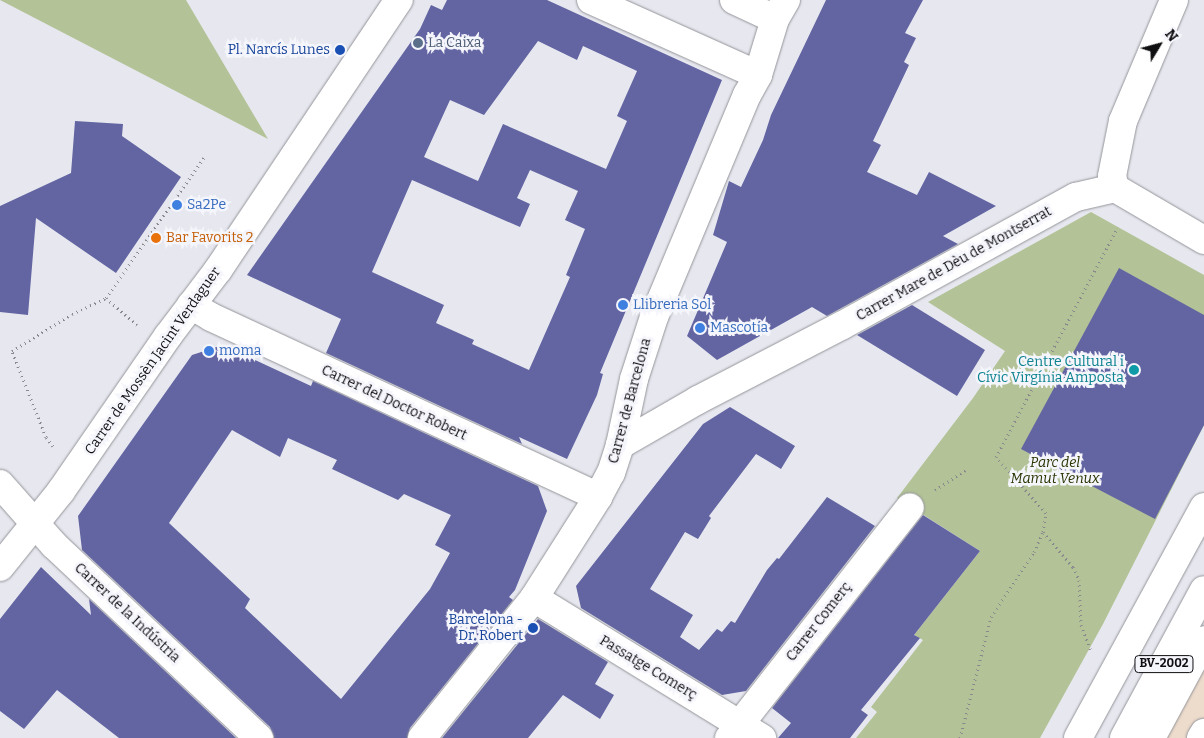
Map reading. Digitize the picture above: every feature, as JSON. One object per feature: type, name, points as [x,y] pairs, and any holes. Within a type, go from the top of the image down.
[{"type":"street","name":"Carrer de Mossèn Jacint Verdaguer","points":[[0,567],[36,524],[75,472],[190,304],[218,270],[399,0]]},
{"type":"street","points":[[591,0],[758,74]]},
{"type":"street","points":[[734,0],[781,9]]},
{"type":"street","points":[[1174,0],[1123,121],[1112,176],[1115,188],[1204,240]]},
{"type":"street","name":"Carrer de Barcelona","points":[[422,738],[534,598],[598,497],[611,473],[620,445],[634,379],[654,317],[747,95],[758,74],[781,9]]},
{"type":"street","name":"Carrer Mare de Dèu de Montserrat","points":[[620,445],[698,400],[850,321],[1076,197],[1115,188]]},
{"type":"street","name":"Carrer del Doctor Robert","points":[[190,304],[211,317],[598,497]]},
{"type":"street","name":"Carrer de la Indústria","points":[[0,484],[54,545],[259,738]]},
{"type":"street","name":"Carrer Comerç","points":[[744,733],[910,506]]},
{"type":"street","points":[[1078,738],[1204,507]]},
{"type":"street","name":"BV-2002","points":[[1124,738],[1204,590]]},
{"type":"street","name":"Passatge Comerç","points":[[534,598],[744,733]]},
{"type":"street","name":"BV-2002","points":[[1151,738],[1204,640]]},
{"type":"street","points":[[1202,738],[1204,733]]},
{"type":"path","points":[[75,472],[46,437],[12,351],[72,314],[106,298],[204,156]]},
{"type":"path","points":[[960,738],[990,617],[1034,552],[1043,532],[1046,513],[996,457],[1122,220]]},
{"type":"path","points":[[106,298],[161,346]]},
{"type":"path","points":[[1043,532],[1073,567],[1079,580],[1081,625],[1089,649],[1096,653]]},
{"type":"shaded area","points":[[1204,664],[1204,738],[1163,738]]},
{"type":"green space","points":[[0,0],[186,0],[268,139]]},
{"type":"green space","name":"Parc del Mamut Venux","points":[[1091,212],[1204,275],[1204,425],[1103,624],[1040,738],[856,738],[877,712],[871,707],[923,640],[914,635],[980,551],[897,498],[973,398],[1005,351],[928,302]]},
{"type":"building","points":[[447,0],[547,0],[722,80],[600,373],[603,374],[597,395],[567,459],[519,437],[522,444],[326,353],[341,319],[247,275],[420,29],[431,5],[442,10]],"holes":[[[538,41],[577,60],[583,46],[637,71],[617,116],[627,121],[606,169],[503,124],[478,181],[424,157],[450,100],[484,115]],[[530,170],[578,191],[565,220],[585,229],[566,275],[570,277],[529,370],[472,344],[474,340],[436,323],[444,305],[372,272],[412,180],[520,227],[530,204],[517,198]]]},
{"type":"building","points":[[826,0],[923,0],[905,33],[916,38],[904,62],[909,65],[873,141],[881,145],[867,172],[917,195],[929,172],[996,206],[943,236],[958,244],[827,316],[812,307],[717,360],[687,336],[727,242],[713,235],[729,181],[741,187],[763,140],[771,115]]},
{"type":"building","points":[[75,121],[123,124],[122,136],[181,177],[116,273],[36,218],[28,315],[0,312],[0,206],[71,173]]},
{"type":"building","name":"Centre Cultural i Cívic Virgínia Amposta","points":[[1119,268],[1204,315],[1204,425],[1155,519],[1021,449]]},
{"type":"building","points":[[912,305],[985,350],[957,396],[857,335]]},
{"type":"building","points":[[223,345],[311,386],[313,381],[538,486],[547,511],[515,590],[509,597],[513,600],[410,728],[407,738],[274,738],[270,727],[82,550],[78,516],[192,355]],"holes":[[[232,430],[280,457],[288,438],[337,460],[332,469],[398,500],[404,494],[451,515],[435,545],[450,553],[430,589],[341,699],[245,608],[250,599],[169,523]]]},
{"type":"building","points":[[730,407],[795,446],[781,469],[756,454],[709,516],[711,518],[698,539],[685,532],[650,589],[693,615],[680,637],[699,650],[717,629],[722,632],[731,621],[735,623],[767,570],[777,558],[779,559],[827,497],[875,526],[746,691],[722,695],[581,608],[576,586],[703,424]]},
{"type":"building","points":[[923,515],[980,551],[914,635],[920,638],[861,710],[868,715],[850,738],[778,738],[791,723],[772,708]]},
{"type":"building","points":[[41,567],[91,615],[89,599],[236,738],[119,738],[57,690],[24,729],[0,711],[0,619]]},
{"type":"building","points":[[538,619],[608,662],[595,684],[614,695],[600,719],[563,695],[528,738],[442,738]]},
{"type":"place","name":"La Caixa","points":[[418,43]]},
{"type":"place","name":"Pl. Narcís Lunes","points":[[340,50]]},
{"type":"place","name":"Sa2Pe","points":[[177,205]]},
{"type":"place","name":"Bar Favorits 2","points":[[156,238]]},
{"type":"place","name":"Llibreria Sol","points":[[623,305]]},
{"type":"place","name":"Mascotia","points":[[700,328]]},
{"type":"place","name":"moma","points":[[209,351]]},
{"type":"place","name":"Centre Cultural i Cívic Virgínia Amposta","points":[[1134,370]]},
{"type":"place","name":"Barcelona - Dr. Robert","points":[[533,628]]}]
